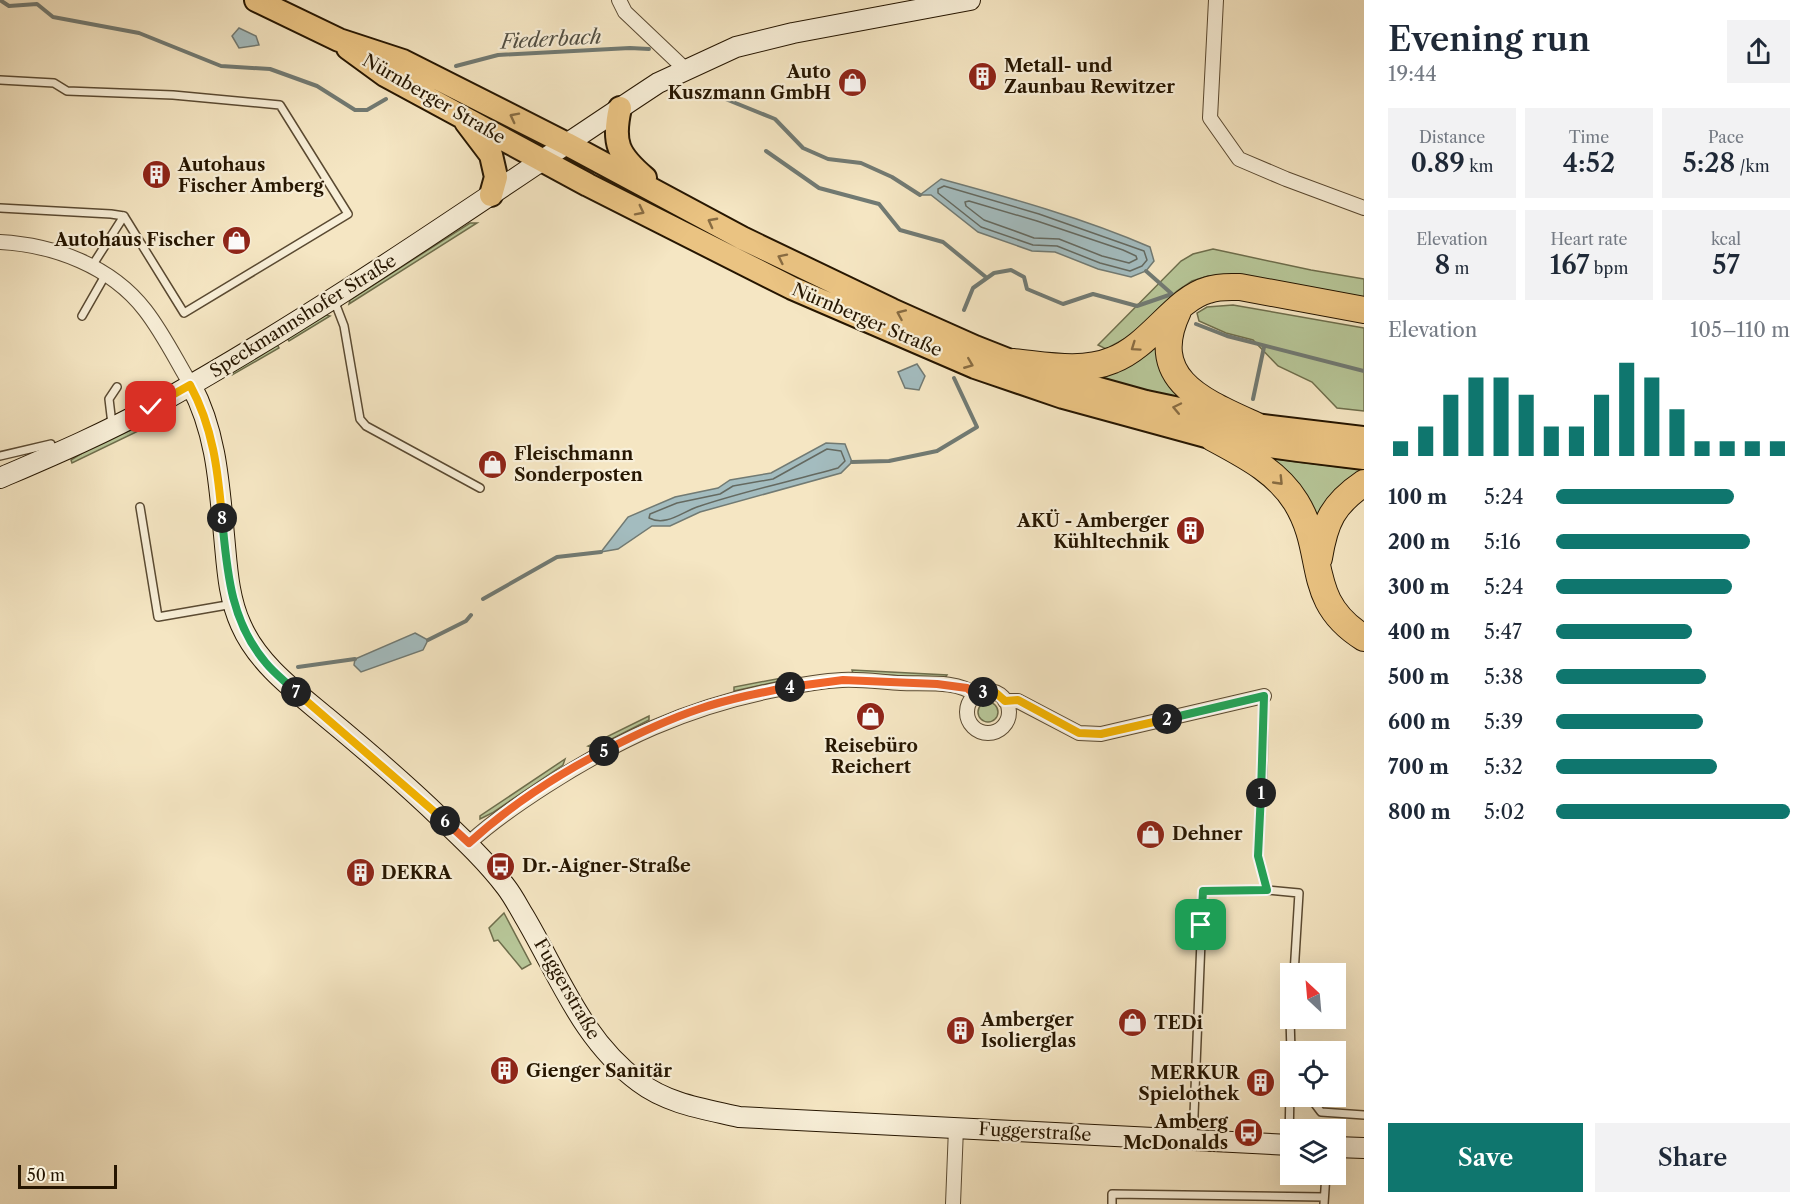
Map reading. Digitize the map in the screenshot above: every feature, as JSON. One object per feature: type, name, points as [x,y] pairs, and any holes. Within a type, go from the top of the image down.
[{"type":"highway","points":[[1013,362],[1079,367],[1113,361],[1130,352],[1145,340],[1192,297],[1206,290],[1221,287],[1240,287],[1364,310]]},
{"type":"highway","points":[[1179,308],[1169,333],[1167,348],[1168,359],[1173,369],[1201,399],[1255,425]]},
{"type":"highway","points":[[1213,438],[1257,462],[1284,486],[1295,500],[1307,524],[1321,587],[1328,602],[1348,627],[1364,638]]},
{"type":"highway","points":[[1318,567],[1328,521],[1336,506],[1364,483]]},
{"type":"main road","points":[[256,0],[339,40]]},
{"type":"main road","name":"Nürnberger Straße","points":[[339,40],[385,75],[542,160],[792,288],[975,366],[1063,397],[1213,438],[1364,458]]},
{"type":"main road","name":"Nürnberger Straße","points":[[339,40],[403,61],[567,144],[742,238],[862,296],[1013,362],[1146,402],[1255,425],[1364,438]]},
{"type":"main road","points":[[620,108],[616,135],[620,153],[627,162],[681,206]]},
{"type":"main road","points":[[459,115],[491,155],[496,177],[491,195]]},
{"type":"street","points":[[619,0],[625,12],[685,69]]},
{"type":"street","name":"Speckmannshofer Straße","points":[[0,478],[112,427],[190,385],[333,298],[658,83],[685,69],[736,47],[793,33],[970,0]]},
{"type":"street","points":[[1216,0],[1210,118],[1239,159],[1364,208]]},
{"type":"street","points":[[0,242],[36,246],[92,266],[121,284],[145,310],[190,385]]},
{"type":"street","name":"Fuggerstraße","points":[[190,385],[208,424],[214,449],[219,478],[227,574],[241,626],[266,664],[469,843],[508,888],[542,946],[573,1007],[594,1040],[639,1083],[673,1101],[740,1117],[1280,1145]]},
{"type":"street","points":[[469,843],[493,820],[587,760],[637,734],[698,709],[731,699],[809,683],[843,680],[937,684],[967,688],[976,695]]},
{"type":"street","points":[[1005,701],[1008,712],[1005,723],[997,730],[985,733],[972,726],[967,714],[969,703],[982,692],[992,692],[1005,701],[1018,700],[1079,733],[1101,734],[1264,696]]},
{"type":"street","points":[[952,1204],[956,1128]]},
{"type":"street","points":[[1346,1147],[1364,1148]]},
{"type":"lane","points":[[0,80],[54,83],[67,91],[173,95],[280,105],[348,214],[184,313],[124,216],[0,208]]},
{"type":"lane","points":[[92,266],[124,216]]},
{"type":"lane","points":[[82,316],[106,273]]},
{"type":"lane","points":[[333,298],[344,326],[360,419],[366,426],[480,488]]},
{"type":"lane","points":[[112,427],[109,399],[117,387]]},
{"type":"lane","points":[[0,456],[51,444],[54,455]]},
{"type":"lane","points":[[140,507],[158,617],[234,604]]},
{"type":"lane","points":[[1264,696],[1258,856],[1267,890]]},
{"type":"lane","points":[[1193,1140],[1203,891],[1267,890],[1299,893],[1295,963]]},
{"type":"lane","points":[[1317,1107],[1321,1112],[1364,1114]]},
{"type":"lane","points":[[1112,1204],[1112,1194],[1324,1201],[1325,1185]]},
{"type":"green space","points":[[470,223],[477,223],[349,304],[350,300]]},
{"type":"green space","points":[[1213,249],[1364,279],[1364,298],[1237,274],[1208,276],[1192,281],[1177,291],[1130,336],[1106,349],[1098,345],[1181,261],[1193,254]]},
{"type":"green space","points":[[1233,305],[1364,328],[1364,411],[1337,408],[1312,382],[1278,366],[1253,340],[1226,333],[1199,321],[1197,313],[1207,307]]},
{"type":"green space","points":[[326,315],[330,316],[289,341],[287,338]]},
{"type":"green space","points":[[1159,337],[1185,403],[1083,374]]},
{"type":"green space","points":[[277,344],[279,348],[232,375],[231,373]]},
{"type":"green space","points":[[162,413],[161,420],[72,463],[71,460],[98,443],[136,428]]},
{"type":"green space","points":[[1267,458],[1364,470],[1364,477],[1318,529]]},
{"type":"green space","points":[[852,670],[947,675],[945,678],[853,674]]},
{"type":"green space","points":[[787,677],[785,680],[734,691],[734,687]]},
{"type":"green space","points":[[988,702],[995,705],[998,712],[995,719],[988,722],[981,719],[978,712],[981,705]]},
{"type":"green space","points":[[649,716],[649,720],[594,748],[588,746]]},
{"type":"green space","points":[[565,759],[563,765],[480,819],[480,816]]},
{"type":"green space","points":[[504,913],[531,964],[522,969],[498,940],[494,941],[489,928]]},
{"type":"water","points":[[239,28],[256,36],[259,45],[239,48],[232,36]]},
{"type":"water","points":[[941,179],[1047,209],[1125,237],[1150,247],[1154,261],[1146,271],[1131,277],[1098,269],[1055,252],[1032,251],[978,232],[931,195],[920,195]]},
{"type":"water","points":[[917,364],[925,376],[919,390],[905,388],[898,372]]},
{"type":"water","points":[[826,443],[845,444],[852,462],[841,473],[700,512],[670,526],[652,526],[618,549],[601,552],[628,517],[675,497],[718,488],[730,480],[771,473]]},
{"type":"water","points":[[415,633],[428,640],[423,650],[361,672],[354,665],[355,659]]},
{"type":"waterway","name":"Fiederbach","points":[[0,0],[9,6],[37,4],[53,17],[139,33],[221,66],[270,69],[317,86],[355,110],[367,110],[386,99]]},
{"type":"waterway","name":"Fiederbach","points":[[456,66],[498,55],[649,49]]},
{"type":"waterway","name":"Fiederbach","points":[[701,89],[775,119],[803,148],[828,159],[861,163],[892,177],[920,195]]},
{"type":"waterway","points":[[766,151],[819,188],[879,204],[900,230],[943,242],[987,278]]},
{"type":"waterway","points":[[964,310],[973,288],[994,273],[1011,270],[1024,277],[1027,289],[1063,304],[1093,294],[1137,306],[1172,294],[1146,271]]},
{"type":"waterway","points":[[1196,324],[1227,336],[1364,371]]},
{"type":"waterway","points":[[1253,399],[1264,347]]},
{"type":"waterway","points":[[852,462],[889,461],[937,451],[977,427],[954,378]]},
{"type":"waterway","points":[[483,599],[557,557],[601,552]]},
{"type":"waterway","points":[[428,640],[466,621],[471,615]]},
{"type":"waterway","points":[[298,667],[355,659]]},
{"type":"place","name":"Metall- und Zaunbau Rewitzer","points":[[983,76]]},
{"type":"place","name":"Auto Kuszmann GmbH","points":[[852,82]]},
{"type":"place","name":"Autohaus Fischer Amberg","points":[[157,175]]},
{"type":"place","name":"Autohaus Fischer","points":[[236,240]]},
{"type":"place","name":"Fleischmann Sonderposten","points":[[493,464]]},
{"type":"place","name":"AKÜ - Amberger Kühltechnik","points":[[1190,531]]},
{"type":"place","name":"Reisebüro Reichert","points":[[871,717]]},
{"type":"place","name":"Dehner","points":[[1151,834]]},
{"type":"place","name":"Dr.-Aigner-Straße","points":[[501,866]]},
{"type":"place","name":"DEKRA","points":[[360,873]]},
{"type":"place","name":"TEDi","points":[[1133,1023]]},
{"type":"place","name":"Amberger Isolierglas","points":[[960,1030]]},
{"type":"place","name":"Gienger Sanitär","points":[[505,1071]]},
{"type":"place","name":"MERKUR Spielothek","points":[[1260,1083]]},
{"type":"place","name":"Amberg McDonalds","points":[[1249,1132]]},
{"type":"route","points":[[151,407],[190,385],[198,399],[208,424],[214,449],[219,478],[227,574],[234,604],[241,626],[266,664],[469,843],[493,820],[587,760],[637,734],[698,709],[731,699],[809,683],[843,680],[937,684],[967,688],[976,695],[988,691],[996,693],[1005,701],[1018,700],[1079,733],[1101,734],[1264,696],[1258,856],[1267,890],[1203,891],[1201,925]]}]
